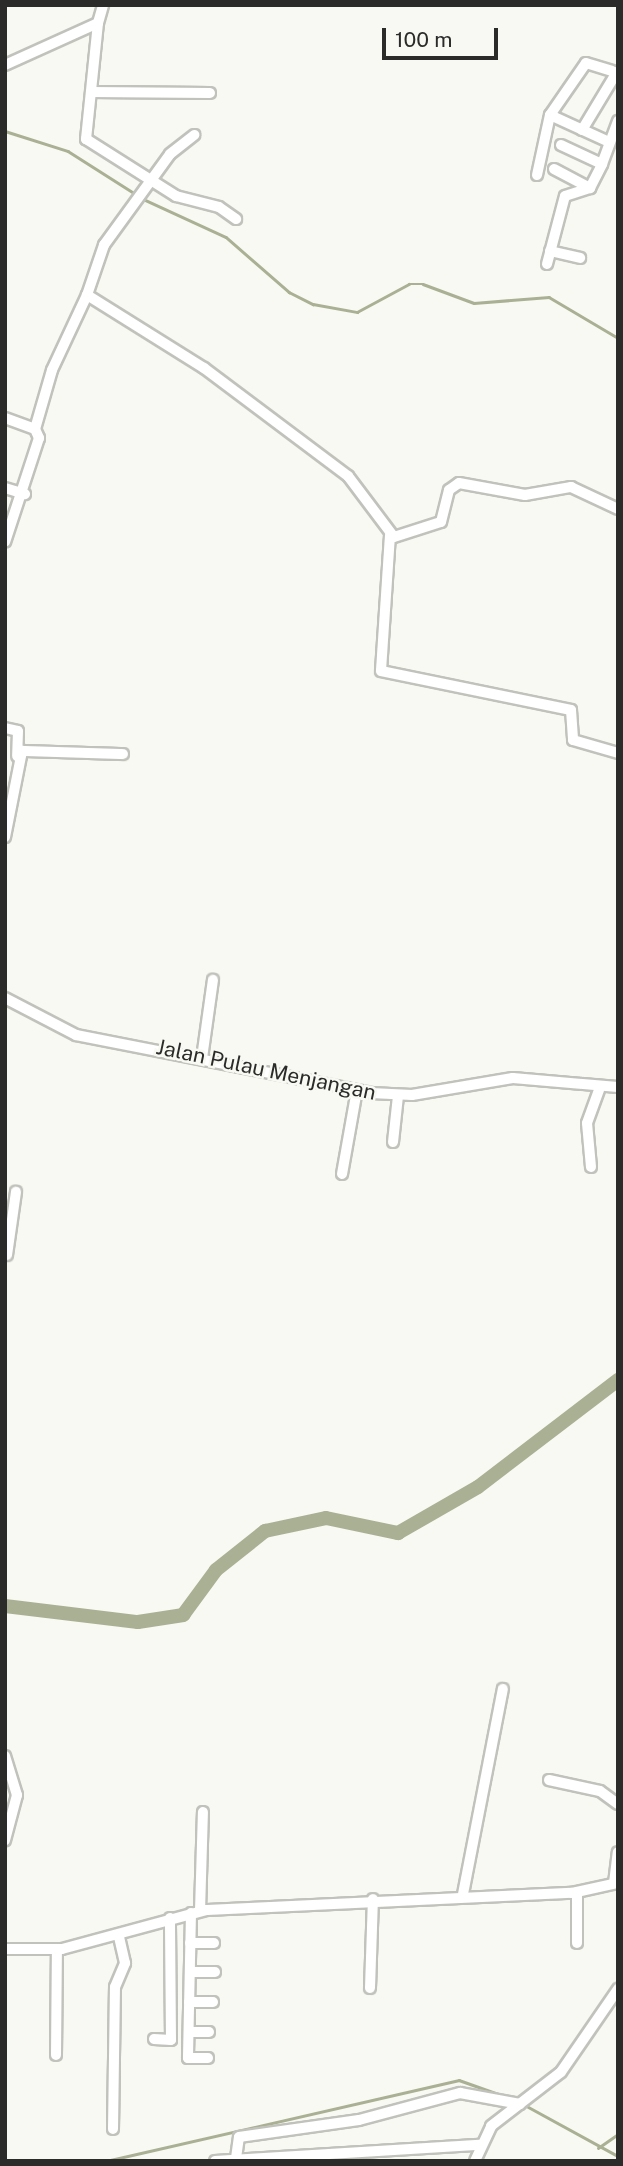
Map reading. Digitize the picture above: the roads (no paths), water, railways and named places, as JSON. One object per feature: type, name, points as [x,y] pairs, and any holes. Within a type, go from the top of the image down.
[{"type":"street","points":[[103,5],[98,23],[86,139],[187,202],[219,207],[236,219]]},
{"type":"street","points":[[5,65],[98,23]]},
{"type":"street","points":[[537,175],[550,115],[586,63],[615,72],[582,130]]},
{"type":"street","points":[[91,92],[141,97],[189,89],[210,93]]},
{"type":"street","points":[[550,115],[609,142]]},
{"type":"street","points":[[547,264],[565,196],[590,188],[618,121]]},
{"type":"street","points":[[5,542],[25,495],[39,438],[35,429],[52,370],[87,295],[104,245],[150,179],[194,135]]},
{"type":"street","points":[[561,145],[602,164]]},
{"type":"street","points":[[554,169],[590,188]]},
{"type":"street","points":[[550,251],[580,258]]},
{"type":"street","points":[[87,295],[230,387],[348,476],[375,505],[390,535],[381,671],[567,709],[574,715],[573,740],[618,753]]},
{"type":"street","points":[[5,418],[35,429]]},
{"type":"street","points":[[390,535],[432,529],[444,517],[449,490],[459,483],[524,495],[571,487],[618,509]]},
{"type":"street","points":[[5,488],[25,495]]},
{"type":"street","points":[[5,728],[18,731],[18,756],[5,837]]},
{"type":"street","points":[[18,756],[31,749],[123,754]]},
{"type":"street","points":[[202,1058],[213,980]]},
{"type":"street","name":"Jalan Pulau Menjangan","points":[[5,998],[76,1035],[398,1096],[513,1077],[618,1087]]},
{"type":"street","points":[[591,1167],[587,1123],[600,1087]]},
{"type":"street","points":[[342,1174],[357,1090]]},
{"type":"street","points":[[393,1142],[398,1096]]},
{"type":"street","points":[[7,1255],[16,1192]]},
{"type":"street","points":[[463,1894],[503,1689]]},
{"type":"street","points":[[5,1756],[17,1795],[5,1840]]},
{"type":"street","points":[[550,1780],[600,1791],[618,1804]]},
{"type":"street","points":[[203,1812],[190,1942],[188,2058],[208,2058]]},
{"type":"street","points":[[5,1949],[57,1950],[119,1936],[195,1912],[463,1894],[577,1892],[616,1883],[618,1852]]},
{"type":"street","points":[[577,1892],[577,1943]]},
{"type":"street","points":[[370,1988],[373,1899]]},
{"type":"street","points":[[154,2039],[170,2040],[170,1918]]},
{"type":"street","points":[[113,2129],[115,1987],[125,1963],[119,1936]]},
{"type":"street","points":[[190,1942],[214,1943]]},
{"type":"street","points":[[56,2055],[57,1950]]},
{"type":"street","points":[[190,1972],[215,1972]]},
{"type":"street","points":[[475,2161],[481,2145],[506,2114],[561,2072],[615,2003],[618,1989]]},
{"type":"street","points":[[189,2001],[213,2002]]},
{"type":"street","points":[[189,2032],[209,2032]]},
{"type":"street","points":[[238,2159],[239,2137],[359,2120],[460,2093],[520,2104]]},
{"type":"street","points":[[215,2161],[481,2145]]},
{"type":"waterway","points":[[5,131],[68,151],[137,195]]},
{"type":"waterway","points":[[143,199],[226,237],[289,292],[313,304],[357,312],[409,284],[423,284],[474,303],[549,297],[618,338]]},
{"type":"waterway","points":[[5,1606],[138,1622],[183,1615],[216,1570],[265,1531],[326,1518],[398,1533],[478,1487],[618,1380]]},
{"type":"waterway","points":[[106,2161],[459,2080],[504,2096]]},
{"type":"waterway","points":[[523,2104],[618,2156]]},
{"type":"waterway","points":[[598,2148],[618,2134]]}]
